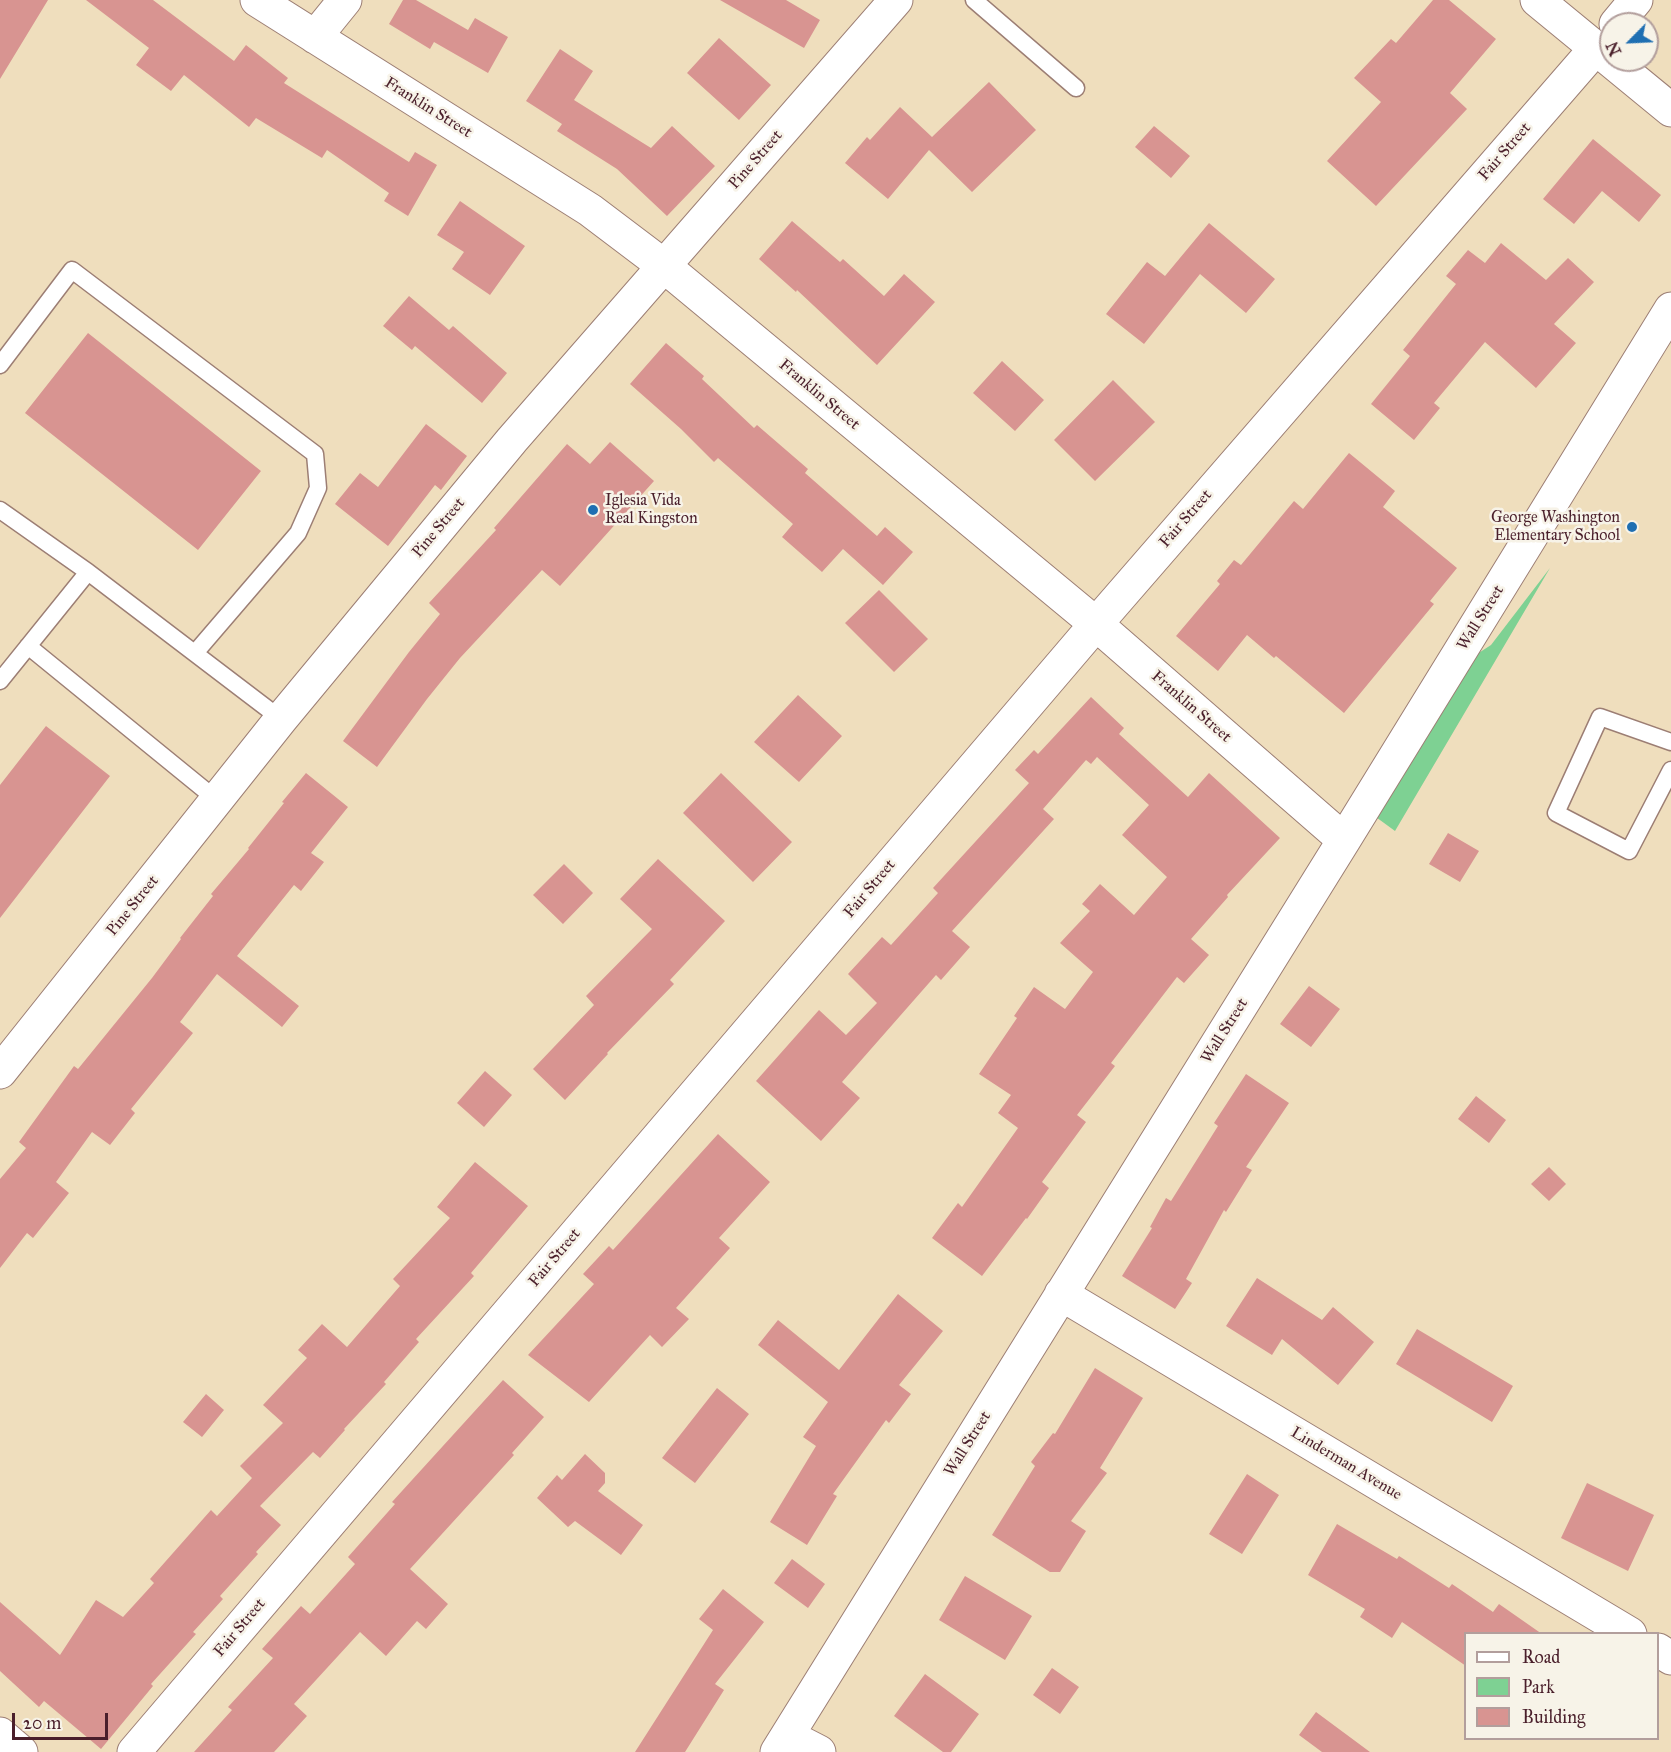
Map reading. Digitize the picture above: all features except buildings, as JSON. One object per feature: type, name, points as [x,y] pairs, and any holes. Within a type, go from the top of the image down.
[{"type":"street","name":"Franklin Street","points":[[257,0],[590,210],[664,266],[1096,624],[1344,840]]},
{"type":"street","points":[[315,37],[345,0]]},
{"type":"street","name":"Pine Street","points":[[0,1072],[281,719],[512,440],[896,0]]},
{"type":"street","points":[[1537,0],[1599,30]]},
{"type":"street","name":"Fair Street","points":[[1626,12],[1636,0]]},
{"type":"street","name":"Fair Street","points":[[134,1752],[1096,624],[1599,43]]},
{"type":"street","points":[[1639,72],[1671,110]]},
{"type":"street","name":"Wall Street","points":[[782,1744],[1671,309]]},
{"type":"street","name":"Linderman Avenue","points":[[1061,1294],[1627,1632]]},
{"type":"street","points":[[0,1734],[21,1752]]},
{"type":"street","points":[[782,1744],[819,1752]]},
{"type":"lane","points":[[974,0],[1076,88]]},
{"type":"lane","points":[[0,364],[72,270],[315,454],[318,488],[298,533],[195,653]]},
{"type":"lane","points":[[0,510],[88,572],[281,719]]},
{"type":"lane","points":[[0,681],[88,572]]},
{"type":"lane","points":[[28,646],[217,800]]},
{"type":"lane","points":[[1671,742],[1600,717],[1556,813],[1629,851],[1671,770]]},
{"type":"green space","points":[[1550,568],[1395,831],[1369,812],[1474,656],[1491,645]]},
{"type":"place","name":"Iglesia Vida Real Kingston","points":[[593,510]]},
{"type":"place","name":"George Washington Elementary School","points":[[1632,527]]}]
